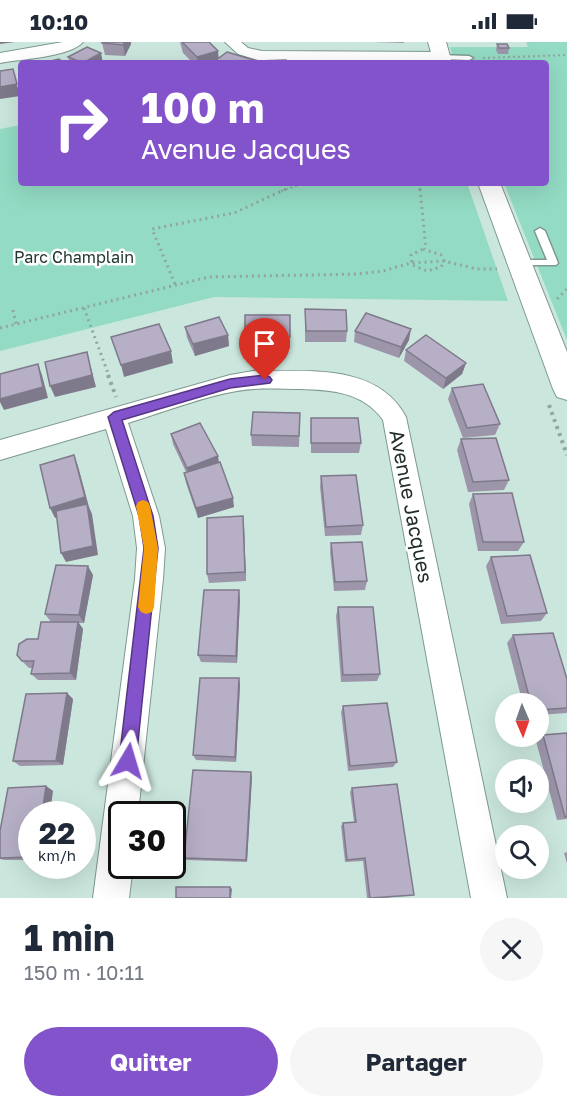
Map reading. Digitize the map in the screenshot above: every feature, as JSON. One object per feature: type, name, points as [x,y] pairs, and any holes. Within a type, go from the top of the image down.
[{"type":"street","points":[[0,58],[61,48],[76,42]]},
{"type":"street","points":[[232,42],[243,51],[261,56],[440,54]]},
{"type":"street","points":[[490,186],[510,266],[567,389]]},
{"type":"street","name":"Avenue Jacques","points":[[0,450],[116,411],[253,380],[344,383],[375,396],[390,409],[400,442],[489,898]]},
{"type":"street","points":[[111,898],[151,548],[146,516],[116,411]]},
{"type":"lane","points":[[440,54],[469,58]]},
{"type":"lane","points":[[510,266],[553,263],[540,231]]},
{"type":"path","points":[[469,58],[567,56]]},
{"type":"path","points":[[175,284],[152,229],[227,215],[298,186]]},
{"type":"path","points":[[419,186],[426,249]]},
{"type":"path","points":[[426,249],[438,253],[444,261],[439,269],[430,272],[417,269],[411,263],[410,257],[413,253],[426,249]]},
{"type":"path","points":[[0,328],[175,284],[222,276],[358,274],[383,271],[411,263],[444,261],[477,269],[510,266]]},
{"type":"path","points":[[84,308],[116,411]]},
{"type":"path","points":[[13,310],[16,324]]},
{"type":"green space","points":[[526,42],[567,42],[567,340],[505,186],[549,186],[549,60],[454,60],[450,47],[528,47]]},
{"type":"green space","name":"Parc Champlain","points":[[18,126],[18,186],[468,186],[508,301],[214,297],[0,351],[0,129]]},
{"type":"building","points":[[103,42],[124,42],[123,45]]},
{"type":"building","points":[[182,42],[209,42],[218,51],[197,57]]},
{"type":"building","points":[[497,44],[507,44],[509,48],[499,48]]},
{"type":"building","points":[[87,47],[101,53],[88,60],[76,60],[68,57]]},
{"type":"building","points":[[227,52],[254,60],[216,60]]},
{"type":"building","points":[[13,69],[17,84],[0,87],[0,71]]},
{"type":"building","points":[[305,309],[346,310],[347,331],[306,331]]},
{"type":"building","points":[[366,313],[411,329],[401,347],[355,331]]},
{"type":"building","points":[[245,315],[290,315],[290,337],[265,338],[265,328],[245,329]]},
{"type":"building","points":[[219,317],[228,335],[193,344],[185,327]]},
{"type":"building","points":[[159,324],[171,351],[121,365],[111,337]]},
{"type":"building","points":[[426,335],[466,363],[446,378],[406,350]]},
{"type":"building","points":[[87,352],[92,375],[50,386],[45,362]]},
{"type":"building","points":[[38,364],[43,387],[0,399],[0,374]]},
{"type":"building","points":[[483,384],[500,424],[467,428],[452,388]]},
{"type":"building","points":[[253,412],[300,413],[299,436],[251,435]]},
{"type":"building","points":[[311,418],[358,418],[361,443],[311,443]]},
{"type":"building","points":[[200,423],[218,456],[187,468],[171,434]]},
{"type":"building","points":[[496,438],[509,480],[473,482],[461,439]]},
{"type":"building","points":[[74,455],[85,497],[50,508],[40,465]]},
{"type":"building","points":[[220,462],[233,498],[196,508],[184,473]]},
{"type":"building","points":[[356,475],[363,525],[326,527],[321,476]]},
{"type":"building","points":[[512,493],[524,542],[483,542],[473,494]]},
{"type":"building","points":[[87,504],[93,546],[61,553],[56,511]]},
{"type":"building","points":[[243,516],[245,572],[207,574],[207,518]]},
{"type":"building","points":[[362,542],[367,581],[335,582],[331,543]]},
{"type":"building","points":[[530,555],[547,613],[507,616],[491,557]]},
{"type":"building","points":[[56,565],[88,566],[79,615],[45,614]]},
{"type":"building","points":[[204,590],[239,590],[236,656],[198,655]]},
{"type":"building","points":[[338,607],[373,607],[380,674],[343,675]]},
{"type":"building","points":[[41,622],[78,622],[70,673],[31,674],[34,661],[22,661],[17,655],[19,644],[27,639],[38,639]]},
{"type":"building","points":[[553,633],[567,679],[567,708],[549,709],[549,693],[528,693],[513,635]]},
{"type":"building","points":[[200,678],[239,678],[235,757],[193,755]]},
{"type":"building","points":[[67,693],[56,761],[13,761],[26,694]]},
{"type":"building","points":[[387,703],[397,762],[350,766],[343,706]]},
{"type":"building","points":[[567,733],[567,816],[565,817],[546,747],[549,747],[549,734]]},
{"type":"building","points":[[193,770],[251,772],[246,860],[186,858]]},
{"type":"building","points":[[397,784],[414,895],[370,898],[365,858],[347,860],[343,823],[356,822],[352,788]]},
{"type":"building","points":[[46,786],[44,801],[18,801],[18,857],[0,858],[0,831],[8,788]]},
{"type":"building","points":[[176,887],[230,887],[230,898],[176,898]]},
{"type":"slow traffic","points":[[143,506],[151,548],[146,607]]},
{"type":"route","points":[[128,761],[151,548],[146,516],[114,417],[242,381],[265,380]]}]
